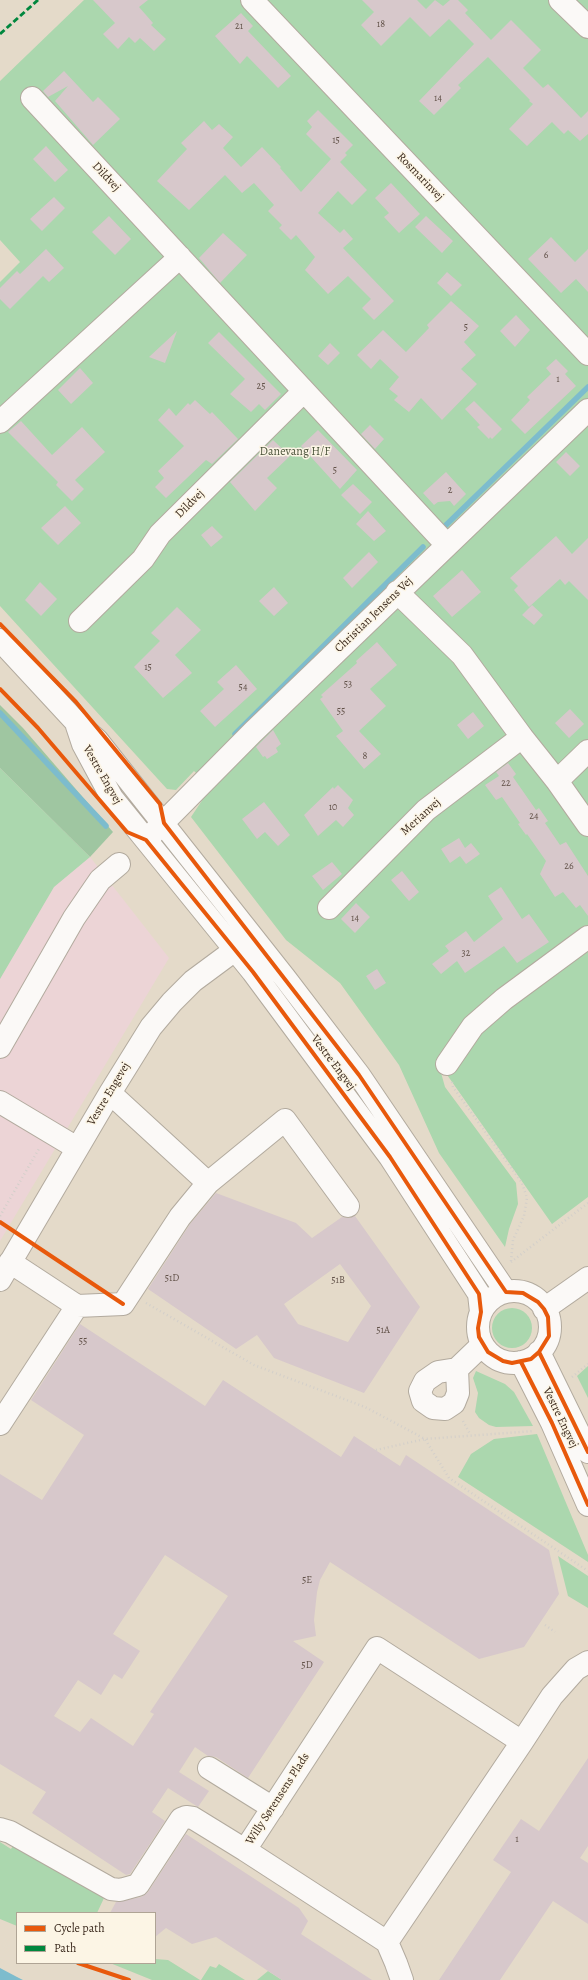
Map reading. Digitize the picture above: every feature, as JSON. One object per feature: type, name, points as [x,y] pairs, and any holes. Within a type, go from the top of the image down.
[{"type":"street","name":"Rosmarinvej","points":[[252,0],[588,354]]},
{"type":"street","points":[[560,0],[588,27]]},
{"type":"street","name":"Dildvej","points":[[32,98],[447,545]]},
{"type":"street","points":[[0,422],[180,257]]},
{"type":"street","name":"Dildvej","points":[[80,620],[143,559],[160,534],[304,391]]},
{"type":"street","name":"Christian Jensens Vej","points":[[146,840],[253,732],[588,410]]},
{"type":"street","points":[[397,592],[462,655],[522,737],[557,781],[588,825]]},
{"type":"street","name":"Vestre Engvej","points":[[0,640],[75,721],[97,740],[252,936],[359,1075],[470,1237],[501,1286]]},
{"type":"street","name":"Vestre Engvej","points":[[75,721],[83,744],[112,798],[235,950],[390,1157],[479,1294],[481,1312]]},
{"type":"street","name":"Merianvej","points":[[329,908],[426,810],[522,737]]},
{"type":"street","points":[[557,781],[588,751]]},
{"type":"street","points":[[0,1048],[74,918],[100,880],[119,864]]},
{"type":"street","name":"Vestre Engevej","points":[[5,1271],[77,1148],[151,1027],[172,1002],[193,981],[252,936]]},
{"type":"street","points":[[447,1064],[473,1026],[504,999],[588,937]]},
{"type":"street","points":[[110,1093],[208,1184]]},
{"type":"street","points":[[0,1102],[77,1148]]},
{"type":"street","points":[[5,1271],[77,1306],[123,1304],[180,1217],[208,1184],[285,1120],[348,1206]]},
{"type":"street","points":[[544,1308],[588,1278]]},
{"type":"street","points":[[501,1286],[527,1295],[544,1308],[548,1317],[549,1336],[530,1357],[512,1363],[499,1360],[488,1352],[482,1345],[478,1328],[481,1312],[501,1286]]},
{"type":"street","points":[[1,1418],[77,1306]]},
{"type":"street","points":[[457,1369],[482,1345]]},
{"type":"street","name":"Vestre Engvej","points":[[530,1357],[581,1446],[588,1505]]},
{"type":"street","name":"Willy Sørensens Plads","points":[[387,1942],[245,1850],[376,1648],[522,1742]]},
{"type":"street","points":[[402,1980],[387,1942],[552,1696],[576,1669],[588,1662]]},
{"type":"street","points":[[209,1768],[273,1808]]},
{"type":"street","points":[[0,1829],[10,1832],[111,1889],[120,1890],[138,1885],[181,1819],[186,1817],[193,1818],[245,1850]]},
{"type":"path","points":[[447,1064],[453,1087],[522,1183],[527,1198],[524,1216],[513,1240],[511,1261],[501,1286]]},
{"type":"path","points":[[0,1216],[49,1131]]},
{"type":"path","points":[[511,1261],[588,1203]]},
{"type":"path","points":[[130,1294],[254,1365],[365,1407],[425,1439],[449,1478],[588,1571]]},
{"type":"path","points":[[376,1450],[425,1439],[539,1430]]},
{"type":"path","points":[[545,1625],[555,1632]]},
{"type":"shaded area","points":[[0,768],[90,857],[169,958],[0,1241]]},
{"type":"green space","name":"Danevang H/F","points":[[84,0],[588,0],[588,1197],[552,1224],[438,1062],[445,1087],[516,1183],[518,1204],[509,1229],[505,1247],[439,1153],[399,1065],[340,983],[286,940],[191,817],[211,787],[194,771],[176,790],[167,789],[0,606],[0,282],[20,262],[0,240],[0,81]]},
{"type":"green space","points":[[0,705],[23,728],[113,832],[90,857],[0,768]]},
{"type":"green space","points":[[0,768],[90,857],[54,887],[0,979]]},
{"type":"green space","points":[[516,1308],[523,1311],[529,1317],[532,1328],[531,1336],[523,1345],[516,1348],[508,1348],[501,1345],[493,1336],[492,1324],[495,1317],[504,1309]]},
{"type":"green space","points":[[588,1366],[588,1398],[577,1376]]},
{"type":"green space","points":[[476,1371],[505,1384],[514,1392],[533,1426],[496,1427],[489,1425],[479,1418],[475,1412],[478,1393],[473,1378]]},
{"type":"green space","points":[[537,1434],[588,1555],[588,1562],[458,1477],[471,1454],[494,1439]]},
{"type":"green space","points":[[558,1556],[588,1576],[588,1608],[568,1596]]},
{"type":"green space","points":[[17,1839],[104,1898],[97,1912],[16,1912],[16,1926],[0,1919],[0,1842],[11,1849]]},
{"type":"green space","points":[[156,1959],[168,1960],[200,1980],[152,1980],[112,1964],[156,1964]]},
{"type":"green space","points":[[219,1964],[245,1980],[201,1980],[210,1966],[216,1968]]},
{"type":"green space","points":[[268,1971],[282,1980],[257,1980]]},
{"type":"water","points":[[0,1968],[17,1977],[23,1980],[0,1980]]},
{"type":"building","points":[[93,0],[148,0],[139,7],[153,23],[151,25],[166,39],[154,51],[140,38],[135,43],[129,37],[118,49],[103,34],[115,23]]},
{"type":"building","points":[[362,0],[417,0],[426,9],[435,0],[443,6],[450,0],[458,0],[468,10],[465,13],[491,40],[511,20],[541,50],[523,68],[543,88],[548,84],[581,118],[588,111],[588,134],[580,141],[568,130],[564,134],[552,122],[527,146],[509,129],[533,104],[488,57],[458,85],[461,88],[434,115],[419,101],[474,44],[449,19],[430,37],[410,17],[381,46],[361,25],[374,12]]},
{"type":"building","points":[[241,13],[253,26],[248,31],[291,76],[278,88],[247,56],[240,64],[215,36]]},
{"type":"building","points":[[64,71],[93,102],[98,97],[120,119],[93,145],[55,101],[68,86],[48,97],[43,91]]},
{"type":"building","points":[[318,110],[353,145],[345,153],[347,155],[340,162],[367,190],[352,205],[338,191],[318,213],[340,233],[344,229],[353,239],[343,248],[394,301],[374,320],[362,308],[371,299],[348,276],[328,294],[305,270],[315,257],[296,235],[291,240],[279,228],[282,225],[268,211],[274,205],[254,183],[242,193],[225,175],[189,210],[157,181],[187,149],[181,143],[204,121],[212,130],[219,124],[233,137],[223,148],[241,167],[262,147],[281,167],[280,168],[301,192],[331,159],[306,134],[312,127],[307,121]]},
{"type":"building","points":[[46,146],[68,170],[55,182],[33,159]]},
{"type":"building","points":[[391,183],[420,214],[399,233],[384,217],[389,213],[375,198]]},
{"type":"building","points":[[54,197],[65,208],[42,231],[30,219]]},
{"type":"building","points":[[109,216],[131,239],[115,255],[92,232]]},
{"type":"building","points":[[426,216],[453,241],[442,253],[415,227]]},
{"type":"building","points":[[223,233],[247,255],[220,283],[199,258]]},
{"type":"building","points":[[551,237],[575,262],[588,249],[588,292],[576,279],[561,293],[528,259]]},
{"type":"building","points":[[46,249],[64,268],[49,282],[43,276],[10,309],[0,299],[0,288],[17,271],[20,274]]},
{"type":"building","points":[[447,272],[462,285],[451,296],[437,283]]},
{"type":"building","points":[[451,301],[479,326],[464,342],[476,355],[461,369],[477,384],[442,420],[421,398],[409,412],[394,400],[398,396],[389,389],[399,377],[380,359],[371,369],[357,355],[383,330],[406,352],[429,328],[427,325]]},
{"type":"building","points":[[516,315],[530,330],[515,347],[500,331]]},
{"type":"building","points":[[177,331],[165,363],[149,357]]},
{"type":"building","points":[[219,332],[281,394],[265,410],[259,404],[251,412],[230,394],[245,379],[208,343]]},
{"type":"building","points":[[330,343],[340,353],[328,365],[318,356]]},
{"type":"building","points":[[556,359],[568,371],[565,374],[576,386],[525,434],[511,420],[530,400],[527,397],[551,374],[546,368]]},
{"type":"building","points":[[80,368],[93,383],[71,404],[58,390]]},
{"type":"building","points":[[195,400],[210,414],[212,412],[238,439],[212,464],[206,460],[166,498],[155,487],[164,478],[158,471],[184,446],[158,420],[169,408],[176,416],[188,403],[190,405]]},
{"type":"building","points":[[474,401],[502,429],[492,439],[490,437],[489,439],[477,427],[480,425],[465,409]]},
{"type":"building","points":[[21,421],[52,455],[82,427],[105,452],[75,480],[84,489],[72,501],[56,485],[58,482],[8,432]]},
{"type":"building","points":[[370,425],[384,439],[375,449],[361,434]]},
{"type":"building","points":[[318,430],[357,470],[340,489],[301,446]]},
{"type":"building","points":[[273,440],[290,456],[267,478],[277,488],[255,511],[230,482]]},
{"type":"building","points":[[566,452],[580,466],[570,476],[556,462]]},
{"type":"building","points":[[446,472],[466,494],[454,506],[450,501],[438,502],[434,505],[423,493]]},
{"type":"building","points":[[353,484],[372,502],[360,514],[341,495]]},
{"type":"building","points":[[65,506],[81,523],[58,545],[41,528]]},
{"type":"building","points":[[368,511],[386,531],[374,541],[356,524]]},
{"type":"building","points":[[212,526],[223,537],[211,547],[201,535]]},
{"type":"building","points":[[556,536],[572,554],[588,538],[588,600],[569,581],[565,585],[560,579],[529,607],[514,590],[518,586],[510,578]]},
{"type":"building","points":[[369,552],[378,562],[352,588],[343,578]]},
{"type":"building","points":[[462,570],[481,592],[452,617],[433,596]]},
{"type":"building","points":[[40,582],[57,599],[41,616],[25,600]]},
{"type":"building","points":[[274,587],[288,603],[274,616],[259,601]]},
{"type":"building","points":[[532,605],[543,615],[534,625],[522,615]]},
{"type":"building","points":[[177,607],[201,630],[175,655],[192,673],[163,698],[134,667],[160,641],[151,633]]},
{"type":"building","points":[[377,642],[397,665],[370,689],[386,706],[359,731],[381,754],[364,769],[336,736],[343,731],[320,699],[323,697],[321,695],[357,663],[356,661]]},
{"type":"building","points":[[236,665],[257,689],[215,727],[200,711],[224,689],[217,682]]},
{"type":"building","points":[[570,709],[584,724],[569,738],[555,723]]},
{"type":"building","points":[[473,712],[484,726],[468,739],[457,725]]},
{"type":"building","points":[[273,730],[281,744],[276,748],[278,752],[267,759],[265,756],[263,757],[256,747]]},
{"type":"building","points":[[508,763],[516,774],[513,777],[536,810],[539,808],[548,821],[545,823],[560,845],[566,842],[588,876],[588,916],[580,905],[576,908],[563,892],[555,897],[540,874],[546,861],[518,824],[520,823],[502,797],[496,800],[485,785],[499,776],[496,772]]},
{"type":"building","points":[[338,785],[353,800],[348,808],[354,815],[343,827],[336,820],[318,836],[304,815],[333,787],[334,789]]},
{"type":"building","points":[[264,802],[290,835],[278,846],[265,832],[257,839],[242,819]]},
{"type":"building","points":[[459,838],[465,848],[471,843],[480,854],[466,864],[460,856],[450,863],[441,849]]},
{"type":"building","points":[[332,862],[342,874],[323,890],[312,876]]},
{"type":"building","points":[[402,871],[419,892],[409,901],[391,880]]},
{"type":"building","points":[[501,887],[522,919],[529,914],[549,942],[517,963],[504,946],[465,973],[457,961],[441,974],[432,964],[449,951],[445,946],[466,931],[474,942],[503,919],[488,896]]},
{"type":"building","points":[[356,903],[370,917],[355,933],[341,919]]},
{"type":"building","points":[[377,969],[386,983],[375,990],[366,976]]},
{"type":"building","points":[[216,1193],[296,1223],[312,1238],[342,1217],[349,1218],[355,1216],[420,1307],[364,1393],[274,1358],[257,1335],[236,1349],[148,1289],[190,1224]],"holes":[[[340,1264],[371,1306],[348,1342],[298,1324],[284,1304]]]},
{"type":"building","points":[[80,1324],[205,1406],[223,1380],[341,1457],[354,1436],[400,1466],[406,1455],[549,1550],[559,1594],[524,1647],[479,1659],[330,1562],[320,1580],[317,1592],[314,1620],[316,1636],[293,1641],[324,1662],[248,1778],[216,1757],[208,1756],[195,1747],[179,1772],[209,1791],[198,1807],[168,1788],[152,1812],[165,1821],[130,1874],[126,1875],[32,1813],[46,1792],[0,1764],[0,1474],[42,1500],[84,1435],[31,1400]],"holes":[[[165,1555],[228,1596],[150,1712],[154,1714],[133,1746],[91,1718],[80,1732],[54,1716],[78,1680],[101,1695],[114,1674],[122,1679],[140,1651],[113,1634]]]},
{"type":"building","points":[[588,1758],[588,1846],[580,1858],[588,1863],[588,1924],[553,1901],[500,1980],[439,1980],[511,1872],[493,1860],[521,1819],[539,1831]]},
{"type":"building","points":[[186,1834],[299,1908],[308,1921],[301,1934],[372,1980],[282,1980],[216,1937],[192,1944],[166,1928],[156,1936],[156,1912],[111,1912],[116,1902],[141,1897],[148,1892]]},
{"type":"waterway","points":[[446,525],[588,387]]},
{"type":"waterway","points":[[235,734],[423,547]]},
{"type":"waterway","points":[[0,713],[106,826]]},
{"type":"marked path","points":[[0,34],[38,0]]},
{"type":"cycle path","points":[[0,624],[76,702],[160,804],[164,823],[359,1075],[506,1292],[523,1293],[538,1302],[544,1309],[548,1317],[549,1336],[539,1352],[531,1359],[512,1363],[503,1361],[488,1352],[479,1337],[478,1328],[481,1312],[479,1294],[390,1157],[253,972],[146,840],[127,832],[38,728],[0,689]]},
{"type":"cycle path","points":[[0,1222],[123,1304]]},
{"type":"cycle path","points":[[539,1352],[588,1452]]},
{"type":"cycle path","points":[[521,1362],[552,1423],[588,1505]]},
{"type":"cycle path","points":[[81,1964],[129,1980]]}]
